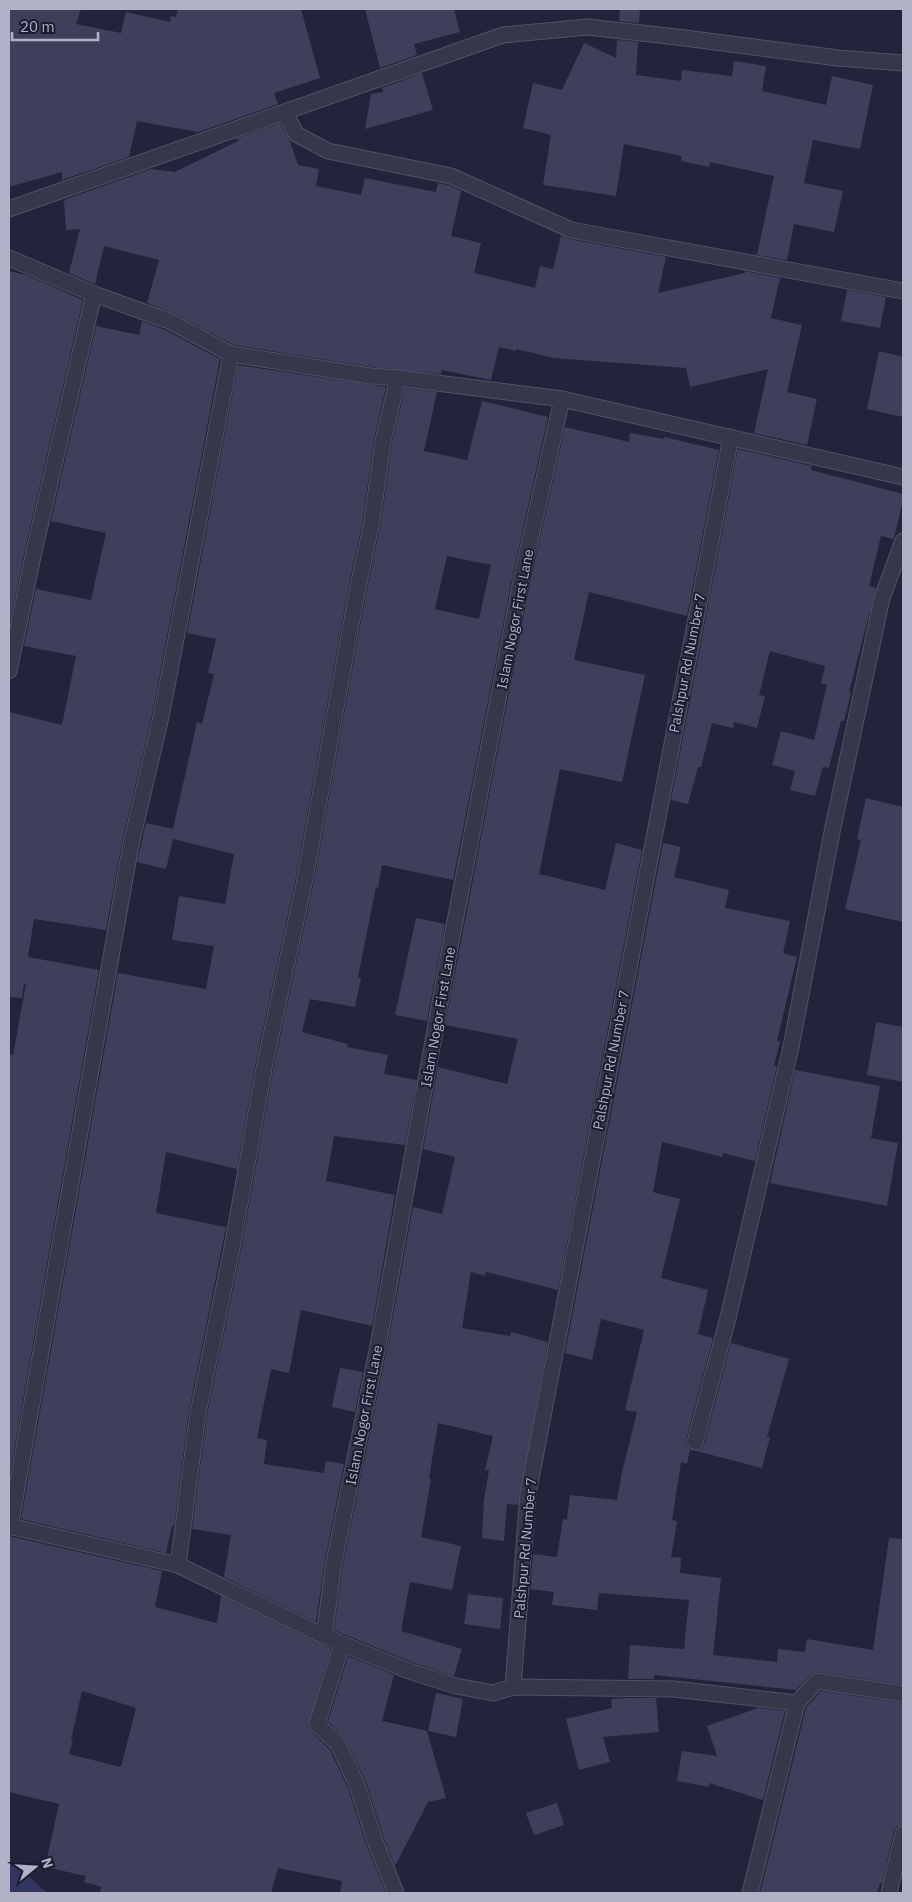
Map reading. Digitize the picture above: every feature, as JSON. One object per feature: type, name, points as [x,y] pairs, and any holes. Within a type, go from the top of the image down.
[{"type":"street","points":[[9,209],[503,35],[588,27],[838,58],[903,63]]},
{"type":"street","points":[[286,112],[296,134],[328,151],[451,176],[572,230],[903,291]]},
{"type":"street","points":[[9,258],[94,294],[170,321],[231,354],[370,376],[562,399],[731,437],[784,452],[903,477]]},
{"type":"street","points":[[9,671],[35,547],[94,294]]},
{"type":"street","points":[[231,354],[161,716],[131,844],[10,1526],[178,1566],[342,1644],[406,1670],[456,1686],[493,1693],[513,1687],[674,1689],[797,1703]]},
{"type":"street","points":[[178,1566],[198,1414],[232,1248],[265,1063],[304,884],[357,592],[372,521],[383,441],[398,378]]},
{"type":"street","name":"Islam Nogor First Lane","points":[[324,1636],[334,1562],[378,1346],[450,948],[522,576],[562,399]]},
{"type":"street","name":"Palshpur Rd Number 7","points":[[513,1687],[528,1494],[731,437]]},
{"type":"street","points":[[695,1442],[728,1318],[791,1047],[833,827],[882,598],[903,541]]},
{"type":"street","points":[[342,1644],[317,1724],[338,1744],[357,1785],[375,1841],[396,1893]]},
{"type":"street","points":[[750,1893],[797,1703],[817,1681],[903,1694]]},
{"type":"street","points":[[889,1893],[903,1834]]},
{"type":"water","points":[[9,1862],[19,1867],[47,1893],[9,1893]]},
{"type":"building","points":[[9,9],[81,9],[76,24],[121,33],[126,12],[170,22],[171,16],[176,17],[178,9],[301,9],[320,78],[274,93],[278,104],[198,132],[137,121],[129,157],[62,180],[62,172],[9,187]]},
{"type":"building","points":[[365,9],[454,9],[460,32],[414,44],[417,55],[380,68]]},
{"type":"building","points":[[620,9],[640,9],[639,23],[619,21]]},
{"type":"building","points":[[617,40],[638,42],[636,75],[681,81],[682,70],[732,76],[734,61],[766,66],[762,91],[826,105],[832,76],[873,85],[860,149],[813,140],[804,183],[843,191],[834,232],[794,224],[787,260],[757,255],[774,176],[710,162],[709,167],[681,161],[682,156],[624,144],[616,196],[543,185],[551,135],[523,128],[533,83],[562,90],[584,43],[616,58]]},
{"type":"building","points":[[422,73],[433,110],[365,129],[371,94],[383,92],[382,88]]},
{"type":"building","points":[[280,123],[290,141],[298,165],[319,169],[316,186],[361,195],[365,178],[436,192],[438,183],[461,191],[451,236],[481,243],[474,273],[535,288],[540,266],[553,269],[561,236],[666,257],[658,293],[745,273],[745,271],[780,278],[771,318],[802,325],[787,392],[817,399],[807,445],[754,433],[768,369],[690,387],[686,368],[554,358],[499,347],[491,380],[442,370],[441,374],[371,367],[234,345],[173,313],[147,303],[159,260],[104,246],[95,284],[69,273],[80,229],[66,230],[64,200],[151,169],[175,172],[240,140],[235,139]]},
{"type":"building","points":[[9,271],[26,275],[83,300],[26,545],[9,627]]},
{"type":"building","points":[[847,290],[886,297],[880,328],[841,321]]},
{"type":"building","points":[[142,321],[165,330],[220,359],[152,715],[122,842],[106,930],[34,919],[28,957],[99,970],[9,1480],[9,1054],[13,1055],[26,984],[24,984],[22,998],[9,997],[9,712],[62,725],[76,656],[24,646],[36,589],[91,600],[106,533],[51,521],[96,326],[139,335]]},
{"type":"building","points":[[879,351],[903,357],[903,417],[867,409]]},
{"type":"building","points":[[238,365],[386,387],[374,439],[363,519],[348,590],[295,882],[256,1061],[237,1169],[166,1152],[156,1213],[226,1227],[189,1411],[174,1526],[172,1526],[166,1553],[21,1519],[118,973],[206,989],[214,946],[172,940],[179,896],[225,904],[234,854],[173,839],[166,869],[137,862],[146,823],[173,829],[197,722],[202,724],[214,674],[208,673],[216,639],[187,633]]},
{"type":"building","points":[[405,388],[437,392],[424,451],[467,460],[482,401],[548,417],[513,574],[453,880],[382,865],[358,977],[361,978],[355,1007],[310,999],[302,1032],[348,1044],[347,1047],[388,1055],[384,1074],[417,1080],[405,1145],[334,1136],[326,1181],[395,1195],[372,1326],[301,1310],[289,1373],[271,1369],[257,1438],[267,1440],[264,1464],[324,1473],[326,1461],[344,1464],[325,1560],[316,1622],[224,1577],[231,1535],[192,1529],[207,1415],[241,1250],[274,1065],[313,886],[366,594],[381,523],[392,443]],"holes":[[[447,556],[491,565],[479,619],[435,609]]]},
{"type":"building","points":[[565,427],[629,442],[630,433],[664,439],[664,437],[719,450],[687,616],[589,592],[574,660],[645,675],[622,782],[560,769],[539,874],[605,890],[616,843],[642,850],[558,1290],[486,1272],[485,1276],[471,1272],[462,1328],[510,1336],[511,1332],[548,1342],[518,1505],[507,1504],[504,1541],[482,1538],[484,1500],[489,1470],[485,1470],[493,1436],[438,1423],[421,1537],[461,1546],[452,1590],[410,1582],[401,1631],[462,1649],[454,1676],[409,1661],[334,1630],[343,1564],[387,1348],[413,1207],[442,1214],[455,1157],[423,1149],[438,1067],[507,1084],[518,1039],[445,1025],[531,578]]},
{"type":"building","points":[[738,449],[812,466],[811,470],[903,494],[903,499],[894,539],[881,536],[869,586],[876,588],[849,692],[851,693],[844,721],[841,721],[829,768],[823,767],[815,796],[790,790],[795,771],[772,765],[781,731],[814,740],[827,685],[821,683],[825,666],[770,651],[759,695],[765,696],[757,728],[734,722],[733,728],[712,723],[701,767],[698,767],[688,804],[671,800]]},
{"type":"building","points":[[866,798],[903,807],[903,922],[845,909],[861,840],[857,839]]},
{"type":"building","points":[[663,843],[681,847],[674,877],[729,890],[725,908],[790,921],[783,953],[797,957],[777,1041],[780,1042],[774,1066],[777,1066],[755,1161],[723,1153],[722,1157],[662,1142],[653,1192],[680,1199],[661,1278],[708,1290],[698,1334],[713,1338],[686,1440],[686,1445],[690,1450],[687,1464],[681,1462],[672,1520],[677,1521],[671,1557],[681,1558],[680,1573],[721,1578],[713,1655],[777,1662],[778,1649],[805,1652],[807,1639],[873,1650],[889,1538],[903,1539],[903,1685],[818,1672],[810,1675],[796,1690],[654,1675],[654,1679],[628,1679],[630,1645],[684,1649],[689,1600],[599,1593],[597,1610],[552,1605],[554,1592],[530,1589],[533,1554],[557,1557],[563,1519],[567,1520],[570,1495],[617,1500],[637,1412],[625,1410],[644,1330],[601,1319],[592,1360],[565,1353]]},
{"type":"building","points":[[416,918],[445,924],[427,1021],[395,1015]]},
{"type":"building","points":[[876,1022],[903,1027],[903,1082],[867,1075]]},
{"type":"building","points":[[795,1070],[880,1086],[871,1138],[898,1143],[887,1206],[770,1183]]},
{"type":"building","points":[[731,1343],[789,1359],[767,1437],[770,1437],[762,1468],[696,1451],[701,1449],[704,1444]]},
{"type":"building","points":[[340,1368],[363,1372],[355,1412],[332,1407]]},
{"type":"building","points":[[9,1536],[162,1571],[155,1607],[217,1623],[221,1596],[331,1649],[308,1726],[330,1750],[348,1788],[366,1844],[386,1893],[340,1893],[342,1881],[278,1868],[271,1893],[99,1893],[102,1887],[84,1882],[86,1876],[45,1867],[59,1804],[9,1792]],"holes":[[[82,1691],[136,1708],[121,1767],[69,1754]]]},
{"type":"building","points":[[468,1594],[503,1598],[500,1629],[464,1624]]},
{"type":"building","points":[[348,1656],[394,1675],[382,1721],[427,1731],[446,1798],[428,1802],[395,1866],[366,1782],[346,1740],[328,1721]]},
{"type":"building","points":[[821,1691],[903,1703],[903,1825],[897,1827],[894,1831],[882,1884],[880,1883],[877,1893],[760,1893],[806,1708]]},
{"type":"building","points":[[436,1693],[463,1699],[456,1737],[428,1731]]},
{"type":"building","points":[[656,1698],[659,1732],[603,1737],[610,1762],[579,1770],[566,1719],[612,1708],[611,1699]]},
{"type":"building","points":[[758,1708],[785,1711],[763,1800],[709,1783],[709,1787],[677,1781],[682,1751],[717,1756],[707,1726]]},
{"type":"building","points":[[557,1803],[564,1825],[534,1835],[526,1813]]}]
